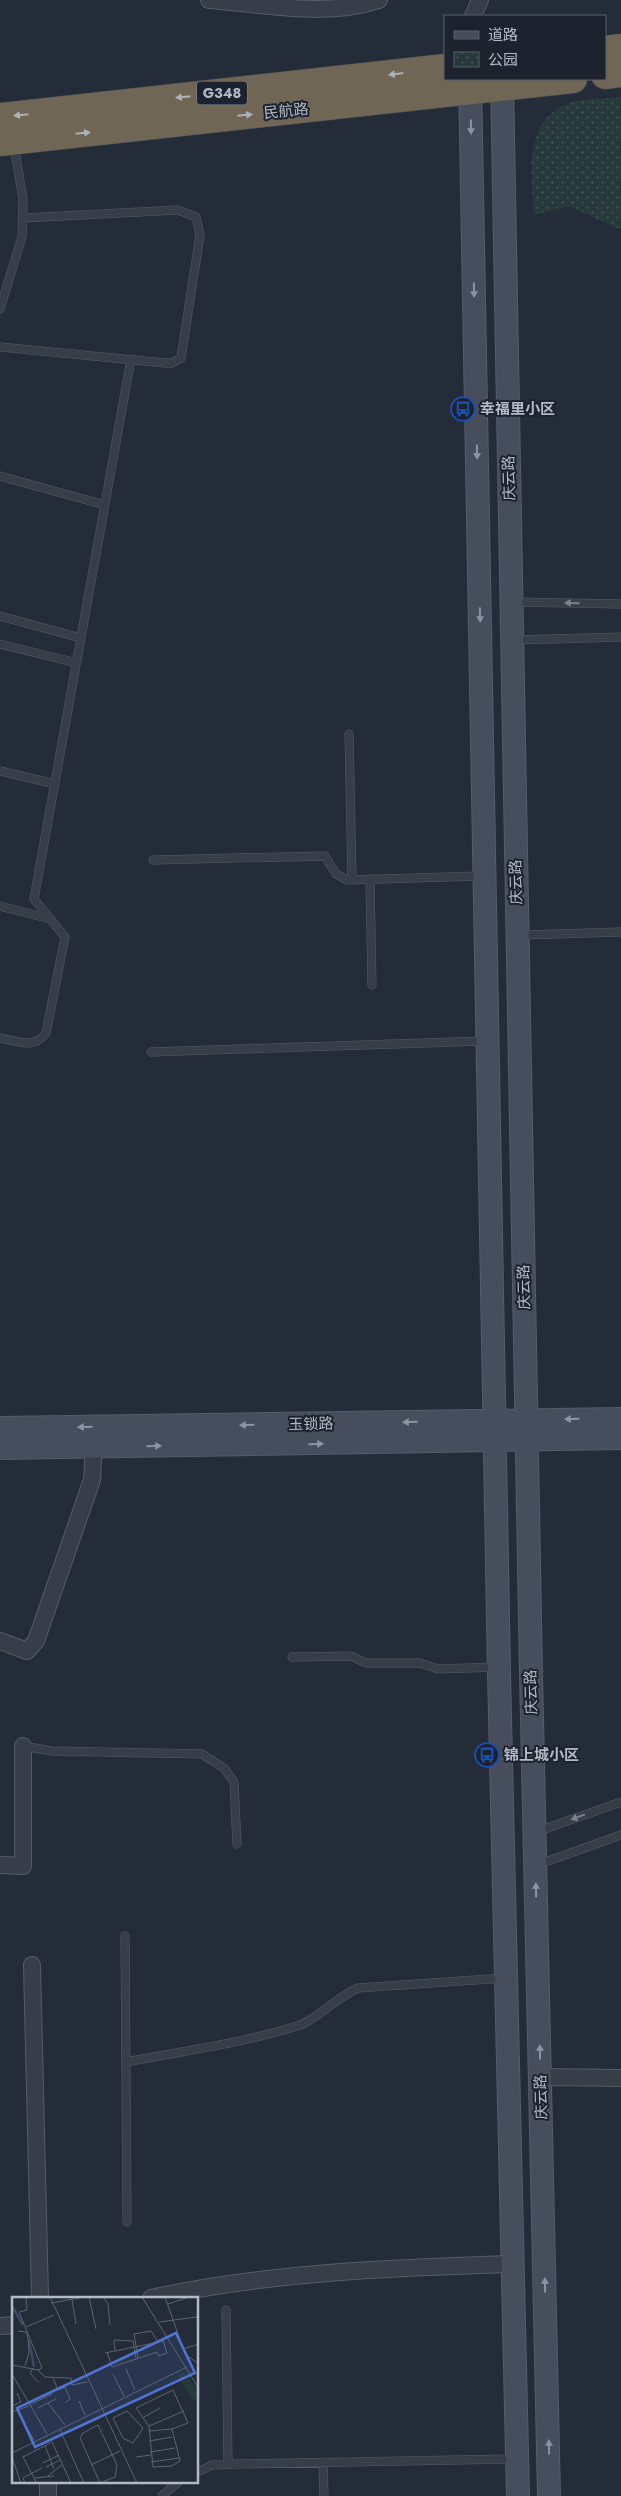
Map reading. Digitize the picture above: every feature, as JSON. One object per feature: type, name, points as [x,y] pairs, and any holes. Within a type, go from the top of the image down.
[{"type":"highway","points":[[606,50],[621,48]]},
{"type":"highway","name":"民航路","points":[[0,117],[444,68]]},
{"type":"highway","points":[[606,75],[621,73]]},
{"type":"highway","name":"民航路","points":[[6,142],[442,86],[555,80]]},
{"type":"main road","name":"庆云路","points":[[502,83],[526,1430],[549,2496]]},
{"type":"main road","name":"庆云路","points":[[470,85],[499,1667],[518,2496]]},
{"type":"main road","name":"玉锁路","points":[[0,1448],[526,1430],[621,1418]]},
{"type":"main road","name":"玉锁路","points":[[0,1428],[495,1431]]},
{"type":"main road","name":"玉锁路","points":[[526,1430],[621,1438]]},
{"type":"street","points":[[209,0],[246,1],[322,9],[354,6],[379,0]]},
{"type":"street","points":[[473,15],[480,0]]},
{"type":"street","points":[[0,1641],[27,1651],[36,1641],[92,1480],[94,1446]]},
{"type":"street","points":[[0,1865],[24,1866],[23,1746]]},
{"type":"street","points":[[32,1966],[40,2297]]},
{"type":"street","points":[[540,2077],[621,2078]]},
{"type":"street","points":[[157,2297],[307,2274],[357,2270],[513,2264]]},
{"type":"lane","points":[[0,309],[3,287],[22,237],[23,218],[21,179],[6,142]]},
{"type":"lane","points":[[0,347],[165,363],[172,363],[181,358],[200,235],[196,217],[178,210],[23,218]]},
{"type":"lane","points":[[0,1038],[30,1044],[36,1042],[46,1032],[65,937],[34,899],[131,359]]},
{"type":"lane","points":[[0,476],[105,505]]},
{"type":"lane","points":[[511,602],[621,604]]},
{"type":"lane","points":[[0,616],[81,638]]},
{"type":"lane","points":[[512,640],[621,637]]},
{"type":"lane","points":[[0,644],[77,663]]},
{"type":"lane","points":[[349,734],[352,880]]},
{"type":"lane","points":[[0,771],[55,784]]},
{"type":"lane","points":[[153,860],[325,856],[336,874],[347,880],[485,876]]},
{"type":"lane","points":[[370,879],[372,985]]},
{"type":"lane","points":[[0,906],[51,919]]},
{"type":"lane","points":[[517,935],[621,932]]},
{"type":"lane","points":[[151,1052],[488,1040]]},
{"type":"lane","points":[[292,1657],[351,1656],[366,1663],[420,1663],[438,1669],[499,1667]]},
{"type":"lane","points":[[23,1746],[52,1751],[202,1754],[210,1757],[224,1768],[234,1782],[237,1844]]},
{"type":"lane","points":[[534,1833],[621,1802]]},
{"type":"lane","points":[[536,1865],[621,1835]]},
{"type":"lane","points":[[125,1936],[127,2222]]},
{"type":"lane","points":[[126,2062],[219,2045],[302,2024],[343,1994],[358,1988],[507,1978]]},
{"type":"lane","points":[[226,2310],[228,2464]]},
{"type":"lane","points":[[199,2472],[212,2465],[228,2464],[517,2459]]},
{"type":"lane","points":[[323,2462],[324,2496]]},
{"type":"lane","points":[[162,2496],[176,2484]]},
{"type":"green space","points":[[621,97],[621,230],[569,206],[534,215],[533,152],[536,137],[542,124],[552,112],[567,104],[586,100]]},
{"type":"place","name":"幸福里小区","points":[[463,409]]},
{"type":"place","name":"锦上城小区","points":[[487,1755]]}]
